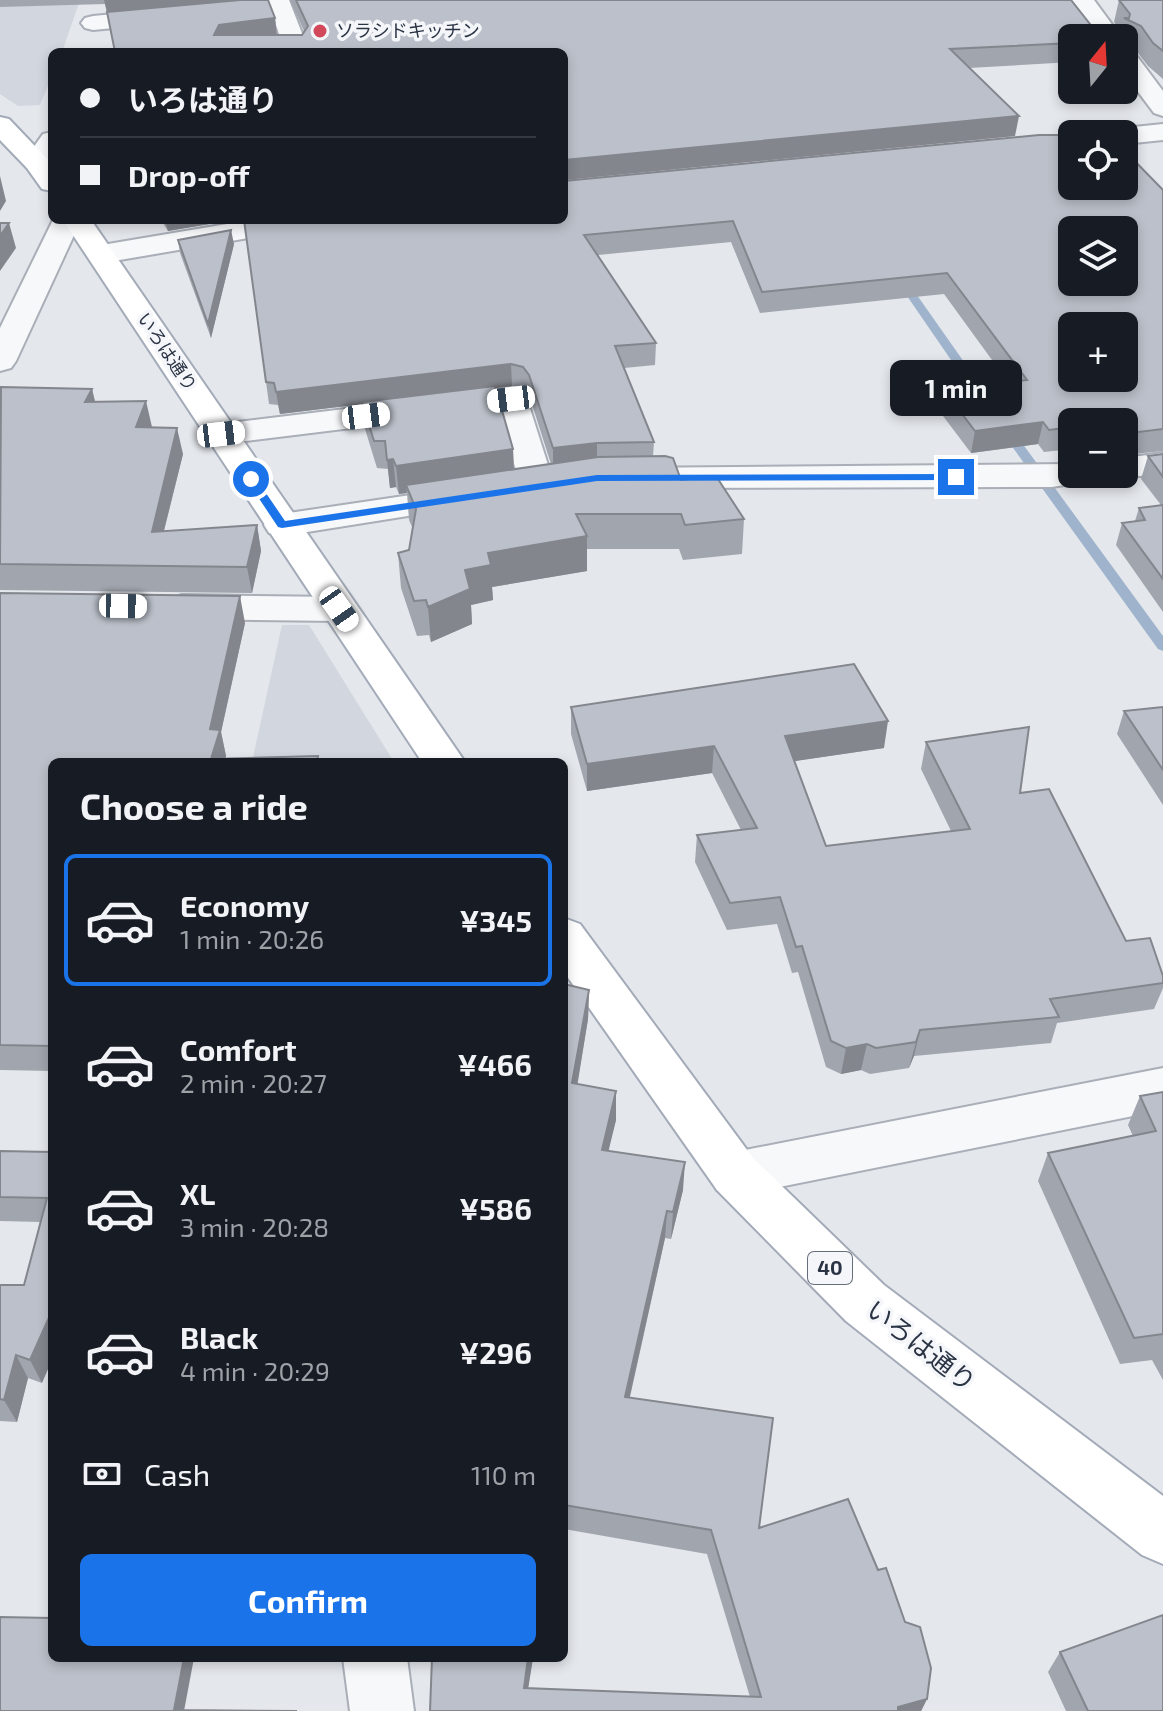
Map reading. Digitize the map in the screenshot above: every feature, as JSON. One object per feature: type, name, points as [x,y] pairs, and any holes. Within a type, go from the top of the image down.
[{"type":"main road","points":[[0,125],[47,162]]},
{"type":"main road","name":"いろは通り","points":[[80,224],[441,758]]},
{"type":"main road","name":"いろは通り","points":[[568,942],[735,1174],[865,1303],[1163,1534]]},
{"type":"street","points":[[1082,0],[1100,24]]},
{"type":"street","points":[[85,48],[97,11],[281,5],[295,46],[274,48]]},
{"type":"street","points":[[1142,68],[1163,108]]},
{"type":"street","points":[[1138,135],[1163,132]]},
{"type":"street","points":[[0,361],[65,224]]},
{"type":"street","points":[[102,254],[278,224]]},
{"type":"street","points":[[221,434],[511,399],[538,487]]},
{"type":"street","points":[[1138,466],[1163,463]]},
{"type":"street","points":[[282,525],[538,487],[1058,476]]},
{"type":"street","points":[[154,607],[339,609]]},
{"type":"street","points":[[735,1174],[1163,1089]]},
{"type":"street","points":[[376,1662],[382,1711]]},
{"type":"shaded area","points":[[0,0],[80,0],[63,48],[48,48],[48,86],[40,105],[18,106],[0,94]]},
{"type":"shaded area","points":[[282,625],[309,625],[392,758],[253,758]]},
{"type":"building","points":[[240,0],[268,0],[275,18],[219,25],[214,35],[302,35],[308,26],[296,0],[1071,0],[1090,24],[1058,24],[1058,44],[950,49],[1019,116],[568,160],[568,48],[114,48],[107,12]]},
{"type":"building","points":[[1119,0],[1163,0],[1163,51],[1141,26],[1124,18],[1129,18],[1130,14]]},
{"type":"building","points":[[1039,135],[1058,135],[1058,200],[1138,200],[1138,164],[1163,190],[1163,429],[1138,432],[1138,408],[1058,408],[1058,429],[1049,430],[1043,422],[975,431],[944,390],[1027,380],[947,273],[762,292],[733,221],[584,235],[656,343],[615,346],[654,442],[553,448],[529,375],[523,367],[511,364],[276,392],[274,383],[266,382],[245,224],[568,224],[568,181]]},
{"type":"building","points":[[0,223],[9,223],[0,236]]},
{"type":"building","points":[[231,230],[208,324],[178,240]]},
{"type":"building","points":[[495,386],[513,449],[396,466],[393,459],[387,460],[385,441],[374,441],[362,402]]},
{"type":"building","points":[[1,387],[92,389],[85,402],[146,401],[136,427],[177,428],[152,532],[257,525],[247,567],[0,564]]},
{"type":"building","points":[[1163,454],[1163,477],[1148,456]]},
{"type":"building","points":[[598,457],[673,458],[681,480],[716,476],[744,519],[685,525],[681,514],[576,514],[587,536],[488,553],[491,565],[465,570],[470,589],[428,607],[426,600],[414,601],[398,553],[409,550],[416,509],[406,485]]},
{"type":"building","points":[[1163,505],[1163,579],[1122,523],[1145,520],[1139,508]]},
{"type":"building","points":[[0,593],[240,596],[210,729],[220,730],[211,758],[48,758],[48,1046],[0,1045]]},
{"type":"building","points":[[854,664],[888,721],[785,736],[826,846],[970,829],[926,742],[1029,727],[1020,793],[1049,789],[1126,941],[1150,938],[1163,983],[1050,999],[1059,1017],[920,1030],[916,1042],[876,1048],[867,1044],[846,1048],[831,1041],[802,946],[796,947],[780,897],[730,903],[697,835],[757,828],[714,746],[587,764],[571,707]]},
{"type":"building","points":[[1163,707],[1163,770],[1124,711]]},
{"type":"building","points":[[318,756],[318,758],[247,758]]},
{"type":"building","points":[[568,985],[589,990],[572,1083],[616,1091],[602,1150],[685,1162],[673,1212],[667,1211],[625,1397],[773,1418],[759,1528],[848,1499],[878,1570],[886,1568],[905,1622],[920,1627],[931,1668],[927,1699],[898,1707],[898,1711],[430,1711],[432,1662],[527,1662],[524,1688],[761,1697],[711,1530],[568,1506]]},
{"type":"building","points":[[1163,1092],[1163,1334],[1134,1338],[1048,1153],[1156,1131],[1140,1096]]},
{"type":"building","points":[[0,1151],[48,1152],[48,1320],[30,1360],[16,1355],[4,1400],[0,1399],[0,1285],[24,1285],[47,1198],[0,1197]]},
{"type":"building","points":[[1163,1615],[1163,1711],[1088,1711],[1060,1652]]},
{"type":"building","points":[[0,1617],[48,1618],[48,1662],[183,1662],[174,1710],[297,1711],[0,1711]]},
{"type":"waterway","points":[[901,280],[986,402]]},
{"type":"waterway","points":[[1007,431],[1163,646]]},
{"type":"place","name":"ソラシドキッチン","points":[[320,31]]},
{"type":"route","points":[[251,479],[282,525],[597,478],[956,477]]}]
